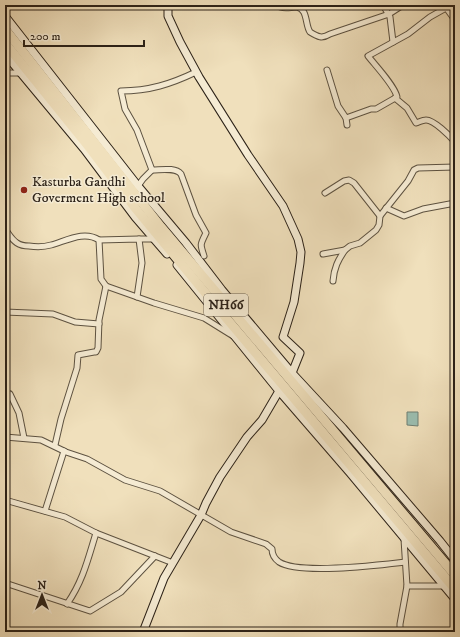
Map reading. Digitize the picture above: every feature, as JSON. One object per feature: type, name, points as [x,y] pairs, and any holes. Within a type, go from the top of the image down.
[{"type":"highway","name":"NH66","points":[[5,29],[161,227],[455,576]]},
{"type":"highway","name":"NH66","points":[[5,43],[89,147],[136,209],[455,590]]},
{"type":"street","points":[[168,5],[168,16],[196,72],[248,155],[283,206],[298,239],[301,252],[294,302],[283,333],[284,339],[300,353],[292,373]]},
{"type":"street","points":[[280,5],[280,7],[285,8],[299,7],[302,9],[310,32],[320,38],[388,14],[403,5]]},
{"type":"street","points":[[383,5],[391,23],[393,42]]},
{"type":"street","points":[[346,118],[371,109],[376,109],[397,96],[368,56],[408,34],[445,7],[455,20]]},
{"type":"street","points":[[5,16],[138,186],[186,243],[222,290],[292,373],[343,428],[455,560]]},
{"type":"street","points":[[5,54],[84,149],[135,217],[174,261],[279,392],[455,599]]},
{"type":"street","points":[[327,70],[338,106],[346,118],[347,125]]},
{"type":"street","points":[[152,170],[137,130],[125,108],[121,92],[151,89],[180,80],[196,72]]},
{"type":"street","points":[[5,73],[20,73]]},
{"type":"street","points":[[394,98],[407,108],[416,123],[426,120],[430,121],[441,128],[455,142]]},
{"type":"street","points":[[333,281],[334,269],[337,261],[345,250],[350,246],[360,243],[376,230],[379,225],[380,216],[408,181],[414,170],[418,168],[455,167]]},
{"type":"street","points":[[138,186],[152,170],[172,170],[181,174],[196,215],[206,234],[202,239],[201,244],[204,256]]},
{"type":"street","points":[[325,193],[344,181],[349,180],[354,183],[380,216]]},
{"type":"street","points":[[386,208],[404,216],[423,209],[455,203]]},
{"type":"street","points":[[5,229],[16,243],[22,246],[36,247],[50,246],[66,239],[84,236],[90,236],[98,240],[154,239]]},
{"type":"street","points":[[137,297],[142,263],[139,239]]},
{"type":"street","points":[[98,240],[101,279],[106,286],[204,318],[235,338]]},
{"type":"street","points":[[324,254],[345,250]]},
{"type":"street","points":[[54,446],[77,368],[78,355],[96,352],[98,348],[99,324],[106,286]]},
{"type":"street","points":[[5,312],[53,314],[75,322],[99,324]]},
{"type":"street","points":[[143,632],[164,578],[201,515],[220,477],[247,437],[262,420],[279,392]]},
{"type":"street","points":[[10,394],[19,413],[24,438]]},
{"type":"street","points":[[5,437],[40,440],[87,459],[133,484],[160,491],[231,532],[266,544],[272,549],[272,554],[278,561],[300,568],[359,567],[405,562]]},
{"type":"street","points":[[45,511],[64,450]]},
{"type":"street","points":[[5,500],[65,517],[96,533],[174,563]]},
{"type":"street","points":[[67,604],[76,590],[84,572],[96,533]]},
{"type":"street","points":[[400,632],[400,624],[407,586],[404,538]]},
{"type":"street","points":[[5,582],[90,611],[121,592],[155,556]]},
{"type":"street","points":[[407,586],[443,586]]},
{"type":"shaded area","points":[[407,412],[418,412],[418,426],[407,425]]},
{"type":"place","name":"Kasturba Gandhi Goverment High school","points":[[24,190]]}]
